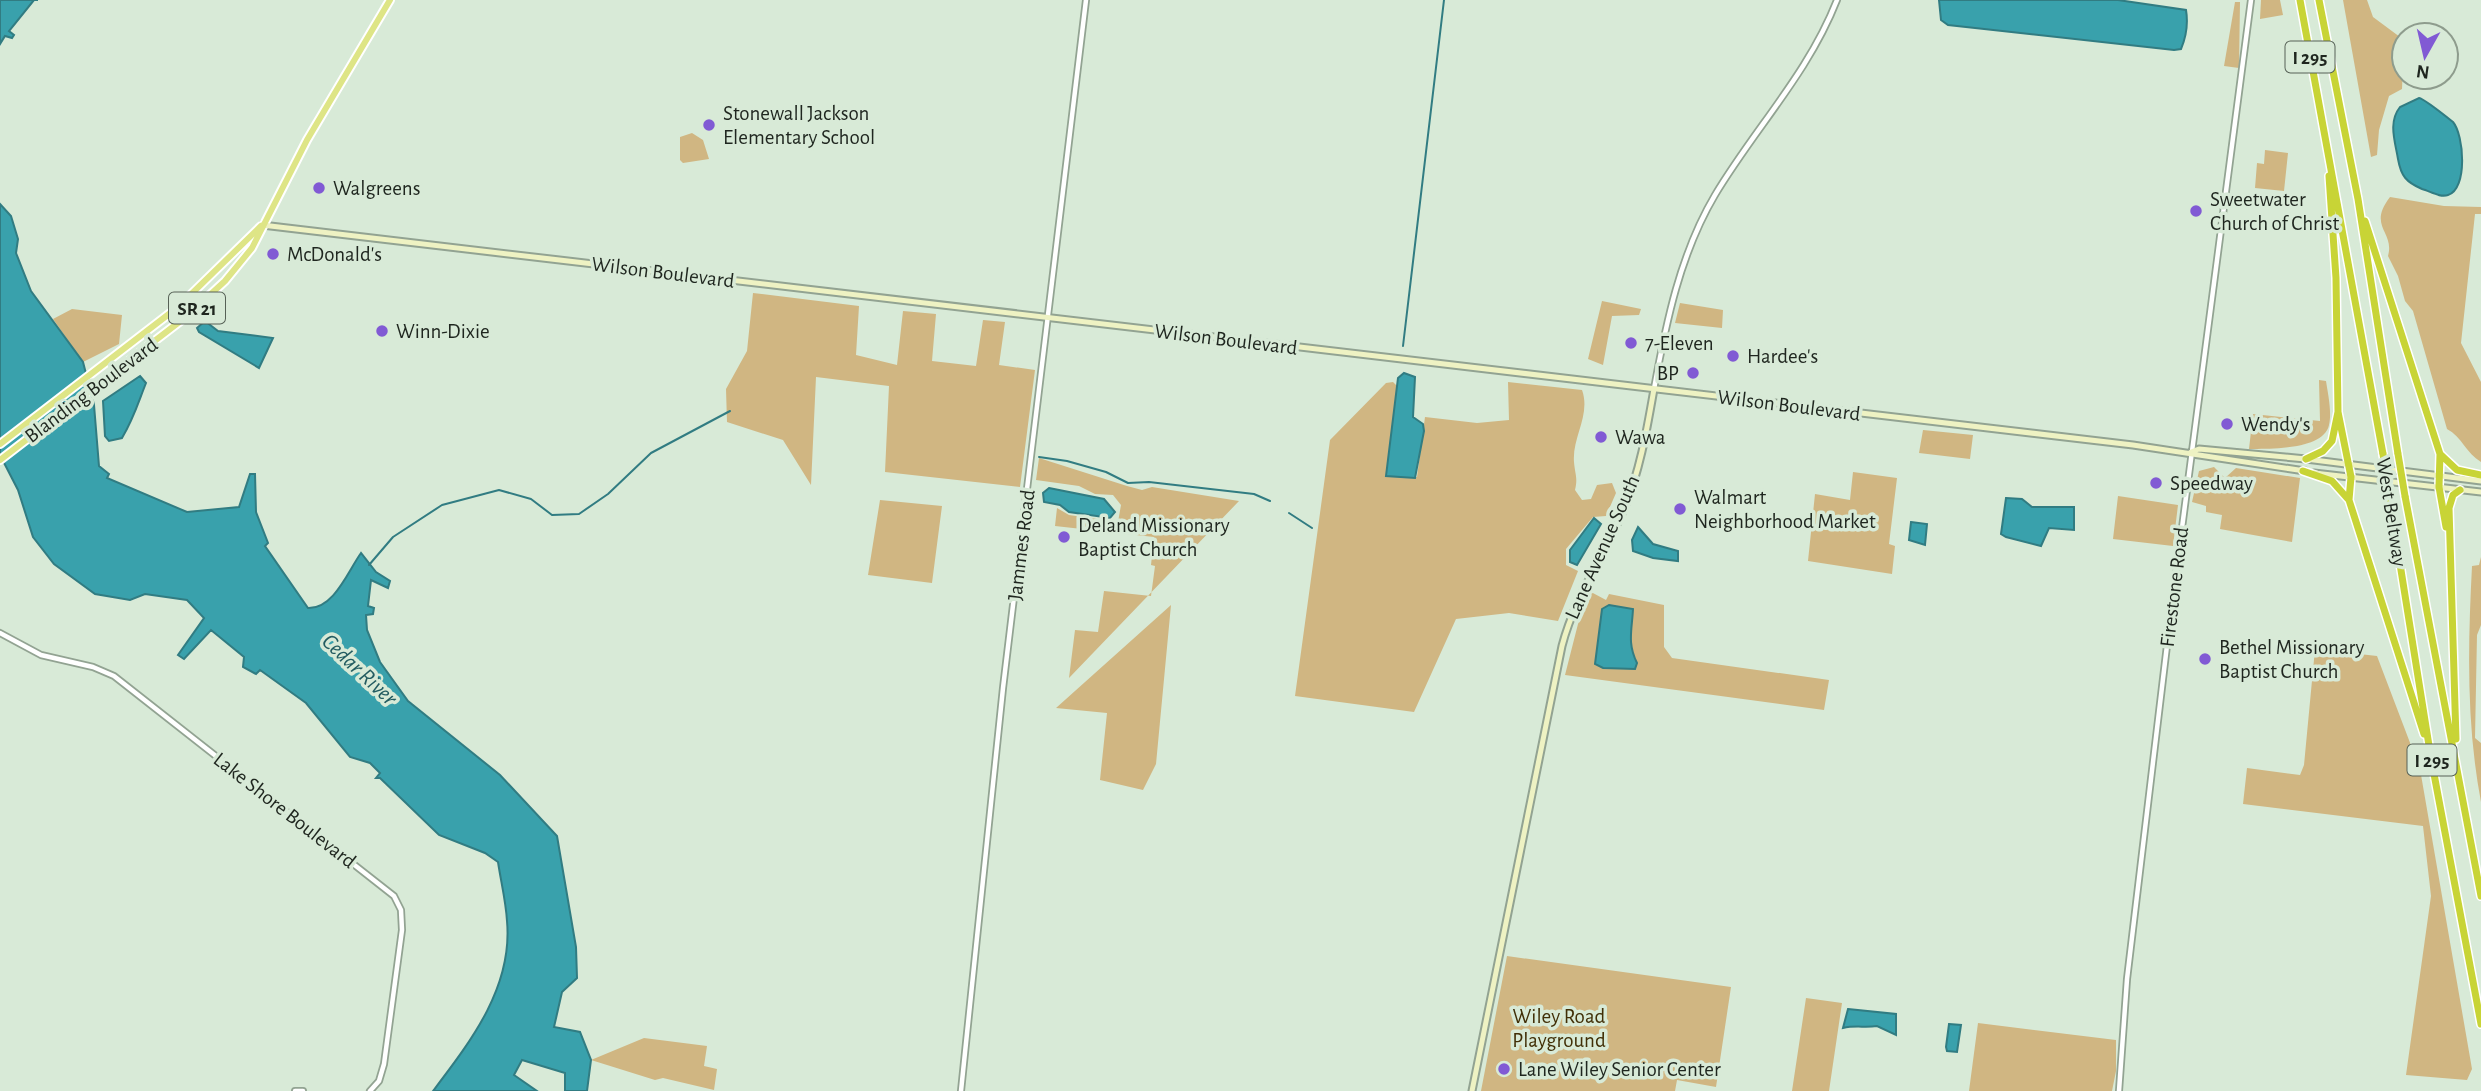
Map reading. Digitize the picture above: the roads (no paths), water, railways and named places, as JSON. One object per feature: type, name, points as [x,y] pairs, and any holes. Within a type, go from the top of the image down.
[{"type":"highway","name":"West Beltway","points":[[2300,0],[2382,454],[2431,758],[2481,1024]]},
{"type":"highway","name":"West Beltway","points":[[2319,0],[2358,199],[2405,496],[2481,897]]},
{"type":"highway","points":[[2330,172],[2327,182],[2336,278],[2338,412],[2351,477],[2348,500]]},
{"type":"highway","points":[[2358,199],[2440,454],[2439,487],[2450,545]]},
{"type":"highway","points":[[2306,459],[2323,451],[2332,441],[2338,412]]},
{"type":"highway","points":[[2440,454],[2457,470],[2481,475]]},
{"type":"highway","points":[[2303,471],[2332,481],[2348,500],[2431,758]]},
{"type":"highway","points":[[2457,761],[2449,508],[2453,495],[2460,490]]},
{"type":"main road","name":"Blanding Boulevard","points":[[0,460],[211,295],[252,248],[262,225],[390,0]]},
{"type":"main road","name":"Blanding Boulevard","points":[[0,444],[178,307],[262,225]]},
{"type":"main road","name":"Wilson Boulevard","points":[[262,225],[2191,452],[2199,449],[2306,459],[2481,481]]},
{"type":"main road","name":"Lane Avenue South","points":[[1472,1091],[1562,646],[1578,597],[1616,527],[1630,493],[1654,389]]},
{"type":"main road","name":"Wilson Boulevard","points":[[2191,452],[2198,457],[2481,492]]},
{"type":"street","name":"Jammes Road","points":[[961,1091],[1006,667],[1086,0]]},
{"type":"street","name":"Lane Avenue South","points":[[1654,389],[1675,291],[1704,214],[1739,158],[1797,79],[1820,39],[1837,0]]},
{"type":"street","name":"Firestone Road","points":[[2119,1091],[2127,979],[2191,452],[2251,0]]},
{"type":"street","name":"Lake Shore Boulevard","points":[[0,633],[41,655],[93,667],[114,676],[394,896],[401,910],[402,930],[384,1064],[379,1081],[370,1091]]},
{"type":"street","points":[[295,1091],[303,1091]]},
{"type":"water","points":[[0,0],[34,0],[9,31],[14,35],[12,38],[5,36],[0,44]]},
{"type":"water","points":[[1939,0],[2118,0],[2186,10],[2186,30],[2181,49],[2174,50],[1948,25],[1941,20]]},
{"type":"water","points":[[2419,98],[2453,122],[2460,138],[2462,161],[2459,183],[2454,191],[2445,196],[2412,184],[2405,178],[2399,165],[2393,132],[2394,119],[2400,107]]},
{"type":"water","name":"Cedar River","points":[[0,204],[11,216],[18,239],[16,253],[31,291],[83,362],[94,405],[99,466],[109,474],[107,478],[187,512],[239,507],[250,474],[255,474],[256,512],[268,543],[265,546],[308,608],[317,607],[333,596],[361,553],[376,572],[390,581],[388,588],[371,580],[368,606],[374,608],[373,614],[366,615],[367,630],[380,662],[408,701],[500,775],[557,836],[576,947],[577,978],[562,992],[554,1027],[580,1032],[591,1060],[587,1091],[565,1091],[565,1073],[522,1060],[514,1075],[537,1091],[433,1091],[475,1033],[496,991],[503,968],[507,921],[498,862],[485,853],[439,835],[380,778],[376,778],[380,773],[370,763],[350,757],[306,703],[260,670],[256,674],[243,667],[244,657],[211,630],[184,659],[178,655],[204,618],[187,600],[145,594],[130,600],[95,594],[54,564],[33,537],[18,490],[0,455]]},
{"type":"water","points":[[205,321],[218,331],[273,338],[259,368],[199,332],[197,328]]},
{"type":"water","points":[[1404,373],[1415,377],[1413,417],[1423,424],[1424,431],[1415,478],[1386,476],[1398,378]]},
{"type":"water","points":[[140,376],[146,383],[130,424],[122,438],[109,441],[105,436],[103,401]]},
{"type":"water","points":[[1049,488],[1104,499],[1115,512],[1110,518],[1069,512],[1060,505],[1044,502],[1043,493]]},
{"type":"water","points":[[2006,498],[2022,499],[2032,507],[2074,507],[2074,530],[2049,528],[2041,546],[2006,537],[2001,534]]},
{"type":"water","points":[[1594,518],[1601,524],[1577,565],[1570,562],[1570,550]]},
{"type":"water","points":[[1911,522],[1927,524],[1925,545],[1909,540]]},
{"type":"water","points":[[1638,527],[1653,544],[1678,551],[1678,561],[1653,558],[1633,551],[1632,540]]},
{"type":"water","points":[[1609,605],[1633,609],[1631,643],[1637,663],[1635,669],[1603,668],[1595,664],[1602,609]]},
{"type":"water","points":[[1848,1009],[1896,1014],[1896,1035],[1877,1026],[1843,1028]]},
{"type":"water","points":[[1949,1024],[1961,1025],[1957,1052],[1947,1051]]},
{"type":"waterway","points":[[1403,346],[1444,0]]},
{"type":"waterway","points":[[369,565],[393,537],[442,505],[499,490],[531,499],[552,515],[579,514],[608,494],[651,453],[730,411]]},
{"type":"waterway","points":[[1039,457],[1067,461],[1106,472],[1128,483],[1149,482],[1254,494],[1270,501]]},
{"type":"waterway","points":[[1289,513],[1312,528]]},
{"type":"place","name":"Stonewall Jackson Elementary School","points":[[709,125]]},
{"type":"place","name":"Walgreens","points":[[319,188]]},
{"type":"place","name":"Sweetwater Church of Christ","points":[[2196,211]]},
{"type":"place","name":"McDonald's","points":[[273,254]]},
{"type":"place","name":"Winn-Dixie","points":[[382,331]]},
{"type":"place","name":"7-Eleven","points":[[1631,343]]},
{"type":"place","name":"Hardee's","points":[[1733,356]]},
{"type":"place","name":"BP","points":[[1693,373]]},
{"type":"place","name":"Wendy's","points":[[2227,424]]},
{"type":"place","name":"Wawa","points":[[1601,437]]},
{"type":"place","name":"Speedway","points":[[2156,483]]},
{"type":"place","name":"Walmart Neighborhood Market","points":[[1680,509]]},
{"type":"place","name":"Deland Missionary Baptist Church","points":[[1064,537]]},
{"type":"place","name":"Bethel Missionary Baptist Church","points":[[2205,659]]},
{"type":"place","name":"Lane Wiley Senior Center","points":[[1504,1069]]},
{"type":"park label","name":"Wiley Road Playground","points":[[1559,1028]]}]
